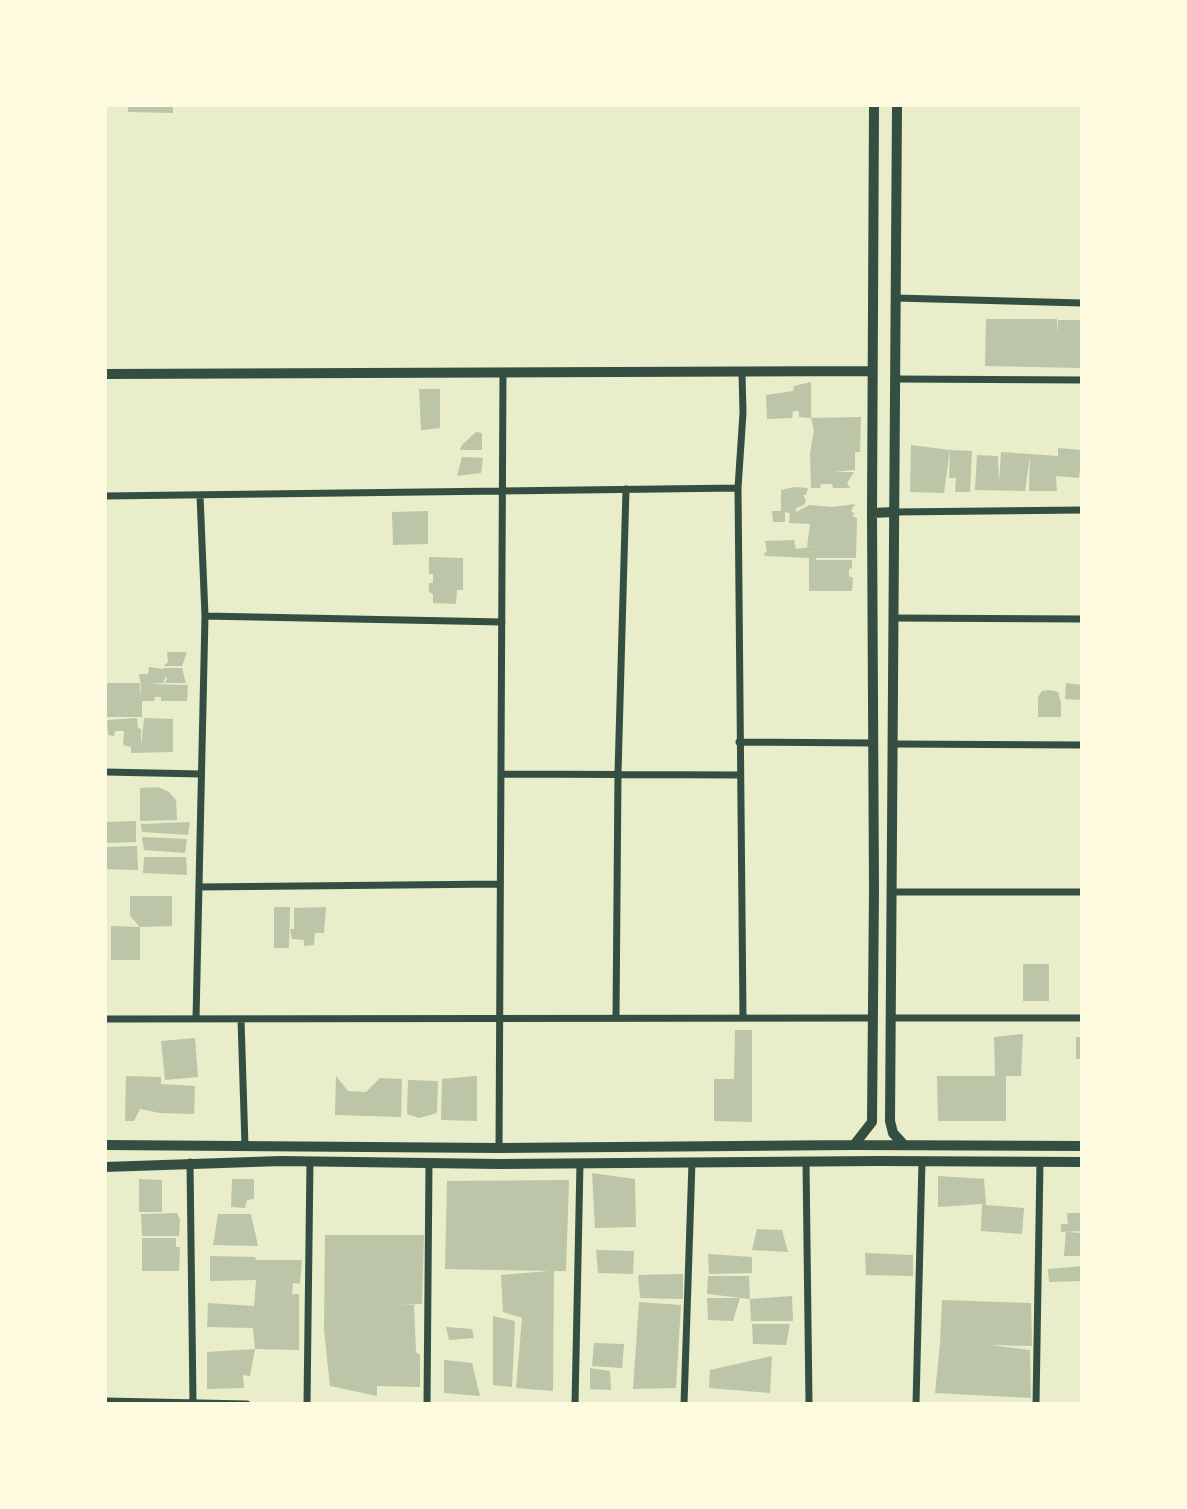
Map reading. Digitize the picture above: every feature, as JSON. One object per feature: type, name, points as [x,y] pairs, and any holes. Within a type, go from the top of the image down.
[{"type":"street","points":[[854,1145],[872,1122],[874,105]]},
{"type":"street","points":[[897,105],[890,1121],[893,1133],[904,1145]]},
{"type":"street","points":[[896,298],[1082,303]]},
{"type":"street","points":[[105,374],[872,371]]},
{"type":"street","points":[[499,1148],[503,372]]},
{"type":"street","points":[[742,373],[743,413],[738,488],[743,1018]]},
{"type":"street","points":[[895,379],[1082,380]]},
{"type":"street","points":[[105,496],[738,488]]},
{"type":"street","points":[[616,1018],[618,773],[626,489]]},
{"type":"street","points":[[196,1019],[205,616],[200,495]]},
{"type":"street","points":[[872,513],[1082,510]]},
{"type":"street","points":[[205,616],[502,622]]},
{"type":"street","points":[[893,618],[1082,619]]},
{"type":"street","points":[[739,742],[874,743]]},
{"type":"street","points":[[892,744],[1082,745]]},
{"type":"street","points":[[105,772],[201,774]]},
{"type":"street","points":[[501,774],[740,775]]},
{"type":"street","points":[[199,887],[500,884]]},
{"type":"street","points":[[891,892],[1082,892]]},
{"type":"street","points":[[105,1019],[873,1018]]},
{"type":"street","points":[[890,1018],[1082,1018]]},
{"type":"street","points":[[241,1019],[245,1146]]},
{"type":"street","points":[[872,1122],[890,1121]]},
{"type":"street","points":[[105,1145],[499,1148],[1082,1146]]},
{"type":"street","points":[[281,1145],[281,1161]]},
{"type":"street","points":[[684,1404],[691,1146]]},
{"type":"street","points":[[105,1167],[281,1161],[1082,1162]]},
{"type":"street","points":[[307,1404],[310,1161]]},
{"type":"street","points":[[916,1404],[922,1161]]},
{"type":"street","points":[[806,1162],[809,1404]]},
{"type":"street","points":[[1036,1404],[1040,1162]]},
{"type":"street","points":[[190,1163],[192,1403]]},
{"type":"street","points":[[427,1404],[429,1163]]},
{"type":"street","points":[[575,1404],[580,1163]]},
{"type":"street","points":[[105,1401],[247,1404]]},
{"type":"building","points":[[128,105],[173,105],[173,113],[128,112]]},
{"type":"building","points":[[986,319],[1057,319],[1057,335],[1058,320],[1082,320],[1082,368],[985,366]]},
{"type":"building","points":[[811,382],[811,418],[799,417],[799,411],[793,411],[792,418],[767,419],[766,395],[793,391],[794,386]]},
{"type":"building","points":[[419,389],[440,389],[440,428],[421,430]]},
{"type":"building","points":[[861,417],[860,452],[855,452],[855,470],[834,472],[854,472],[847,483],[850,488],[833,488],[832,484],[821,484],[820,488],[811,488],[810,453],[814,430],[811,418]]},
{"type":"building","points":[[476,432],[482,433],[482,450],[460,450],[462,445]]},
{"type":"building","points":[[911,445],[950,450],[944,493],[910,492]]},
{"type":"building","points":[[1058,448],[1082,450],[1079,478],[1056,476],[1057,491],[1029,491],[1030,456],[1025,491],[975,490],[977,455],[998,456],[999,482],[1001,452],[1058,456]]},
{"type":"building","points":[[950,450],[972,451],[970,492],[955,492],[956,478],[949,478]]},
{"type":"building","points":[[462,457],[483,458],[481,473],[457,476]]},
{"type":"building","points":[[808,488],[806,495],[803,495],[806,501],[804,505],[796,508],[796,512],[809,505],[832,507],[855,504],[851,511],[855,514],[852,516],[857,518],[856,558],[816,558],[852,560],[849,576],[853,578],[852,591],[809,591],[809,558],[765,556],[765,541],[794,540],[796,549],[817,546],[807,547],[810,524],[789,523],[790,513],[785,512],[785,522],[773,522],[772,511],[781,511],[781,490]]},
{"type":"building","points":[[428,511],[428,544],[393,545],[392,512]]},
{"type":"building","points":[[429,557],[463,558],[463,590],[457,590],[456,604],[433,603],[433,594],[429,592],[433,574],[429,574]]},
{"type":"building","points":[[167,652],[187,652],[182,666],[164,666],[168,662]]},
{"type":"building","points":[[149,667],[163,669],[166,676],[163,683],[150,684],[188,685],[187,701],[161,701],[161,697],[155,697],[154,701],[142,701],[142,717],[105,717],[105,683],[140,683],[140,698],[141,685],[139,674],[148,674]]},
{"type":"building","points":[[163,668],[182,668],[186,683],[164,683],[167,679]]},
{"type":"building","points":[[1066,683],[1082,685],[1082,700],[1065,699]]},
{"type":"building","points":[[1042,691],[1058,692],[1061,717],[1038,717],[1038,697]]},
{"type":"building","points":[[137,718],[138,728],[141,729],[141,747],[144,718],[173,719],[173,752],[131,753],[131,747],[123,745],[124,731],[115,731],[114,736],[108,735],[107,720]]},
{"type":"building","points":[[158,787],[169,792],[176,800],[177,820],[140,821],[140,788]]},
{"type":"building","points":[[136,821],[136,842],[105,843],[105,822]]},
{"type":"building","points":[[190,822],[188,835],[142,832],[141,824]]},
{"type":"building","points":[[142,837],[187,839],[185,853],[144,850]]},
{"type":"building","points":[[137,846],[138,870],[105,869],[105,847]]},
{"type":"building","points":[[144,857],[186,857],[187,875],[143,873]]},
{"type":"building","points":[[130,896],[172,896],[172,926],[140,927],[130,916]]},
{"type":"building","points":[[274,907],[290,907],[289,948],[274,948]]},
{"type":"building","points":[[326,907],[324,933],[315,933],[314,945],[304,946],[304,940],[292,939],[290,929],[294,929],[294,908]]},
{"type":"building","points":[[111,926],[140,927],[140,960],[111,960]]},
{"type":"building","points":[[1023,964],[1049,964],[1049,1001],[1023,1001]]},
{"type":"building","points":[[735,1030],[752,1030],[752,1122],[714,1121],[714,1079],[734,1079]]},
{"type":"building","points":[[1023,1034],[1021,1076],[1006,1076],[1006,1121],[938,1121],[937,1076],[995,1076],[994,1037]]},
{"type":"building","points":[[1076,1037],[1082,1037],[1082,1059],[1076,1059]]},
{"type":"building","points":[[195,1038],[198,1077],[165,1080],[161,1041]]},
{"type":"building","points":[[126,1076],[161,1077],[161,1084],[195,1086],[194,1114],[160,1113],[140,1109],[134,1121],[125,1121]]},
{"type":"building","points":[[336,1076],[348,1091],[366,1092],[380,1078],[402,1079],[401,1117],[335,1115]]},
{"type":"building","points":[[477,1076],[477,1121],[441,1120],[442,1079]]},
{"type":"building","points":[[408,1080],[438,1081],[437,1113],[419,1118],[407,1114]]},
{"type":"building","points":[[592,1173],[635,1179],[636,1227],[595,1228]]},
{"type":"building","points":[[938,1176],[984,1179],[986,1205],[1024,1208],[1022,1234],[981,1231],[982,1204],[938,1207]]},
{"type":"building","points":[[139,1179],[162,1180],[162,1212],[139,1212]]},
{"type":"building","points":[[232,1179],[254,1179],[254,1199],[247,1200],[245,1208],[231,1207]]},
{"type":"building","points":[[569,1180],[566,1271],[554,1271],[553,1391],[516,1388],[522,1318],[503,1312],[501,1275],[549,1271],[445,1269],[447,1181]]},
{"type":"building","points":[[177,1213],[180,1220],[179,1236],[142,1236],[141,1214]]},
{"type":"building","points":[[1067,1213],[1082,1213],[1082,1231],[1061,1232],[1061,1224],[1068,1224]]},
{"type":"building","points":[[218,1214],[251,1214],[258,1246],[213,1245]]},
{"type":"building","points":[[757,1229],[782,1230],[788,1252],[752,1250]]},
{"type":"building","points":[[1066,1232],[1082,1233],[1082,1256],[1064,1256]]},
{"type":"building","points":[[325,1235],[424,1235],[422,1304],[400,1305],[414,1305],[416,1352],[420,1355],[420,1387],[377,1386],[377,1396],[330,1386],[324,1330]]},
{"type":"building","points":[[142,1238],[176,1238],[176,1247],[180,1247],[179,1271],[142,1271]]},
{"type":"building","points":[[596,1250],[634,1251],[633,1274],[598,1273]]},
{"type":"building","points":[[865,1253],[913,1255],[913,1276],[866,1275]]},
{"type":"building","points":[[708,1254],[752,1257],[752,1273],[709,1274]]},
{"type":"building","points":[[210,1256],[302,1260],[300,1284],[293,1283],[292,1294],[299,1294],[299,1350],[255,1349],[253,1328],[207,1327],[208,1303],[254,1306],[256,1280],[210,1281]]},
{"type":"building","points":[[1082,1266],[1082,1281],[1049,1282],[1048,1269]]},
{"type":"building","points":[[683,1274],[683,1299],[640,1298],[638,1275]]},
{"type":"building","points":[[708,1276],[749,1276],[750,1299],[707,1294]]},
{"type":"building","points":[[792,1296],[793,1321],[751,1321],[750,1299]]},
{"type":"building","points":[[707,1298],[740,1298],[733,1321],[708,1320]]},
{"type":"building","points":[[942,1300],[1031,1303],[1032,1346],[990,1345],[1030,1350],[1031,1398],[935,1393]]},
{"type":"building","points":[[639,1302],[681,1305],[676,1388],[633,1389]]},
{"type":"building","points":[[493,1316],[515,1321],[512,1387],[493,1385]]},
{"type":"building","points":[[752,1324],[790,1324],[786,1345],[753,1344]]},
{"type":"building","points":[[446,1327],[472,1329],[474,1338],[449,1340]]},
{"type":"building","points":[[594,1343],[624,1344],[622,1368],[592,1366]]},
{"type":"building","points":[[255,1349],[250,1376],[243,1375],[244,1388],[207,1389],[207,1352]]},
{"type":"building","points":[[772,1356],[770,1393],[709,1388],[710,1370]]},
{"type":"building","points":[[444,1360],[472,1363],[480,1396],[444,1393]]},
{"type":"building","points":[[590,1368],[610,1371],[611,1390],[590,1389]]}]
